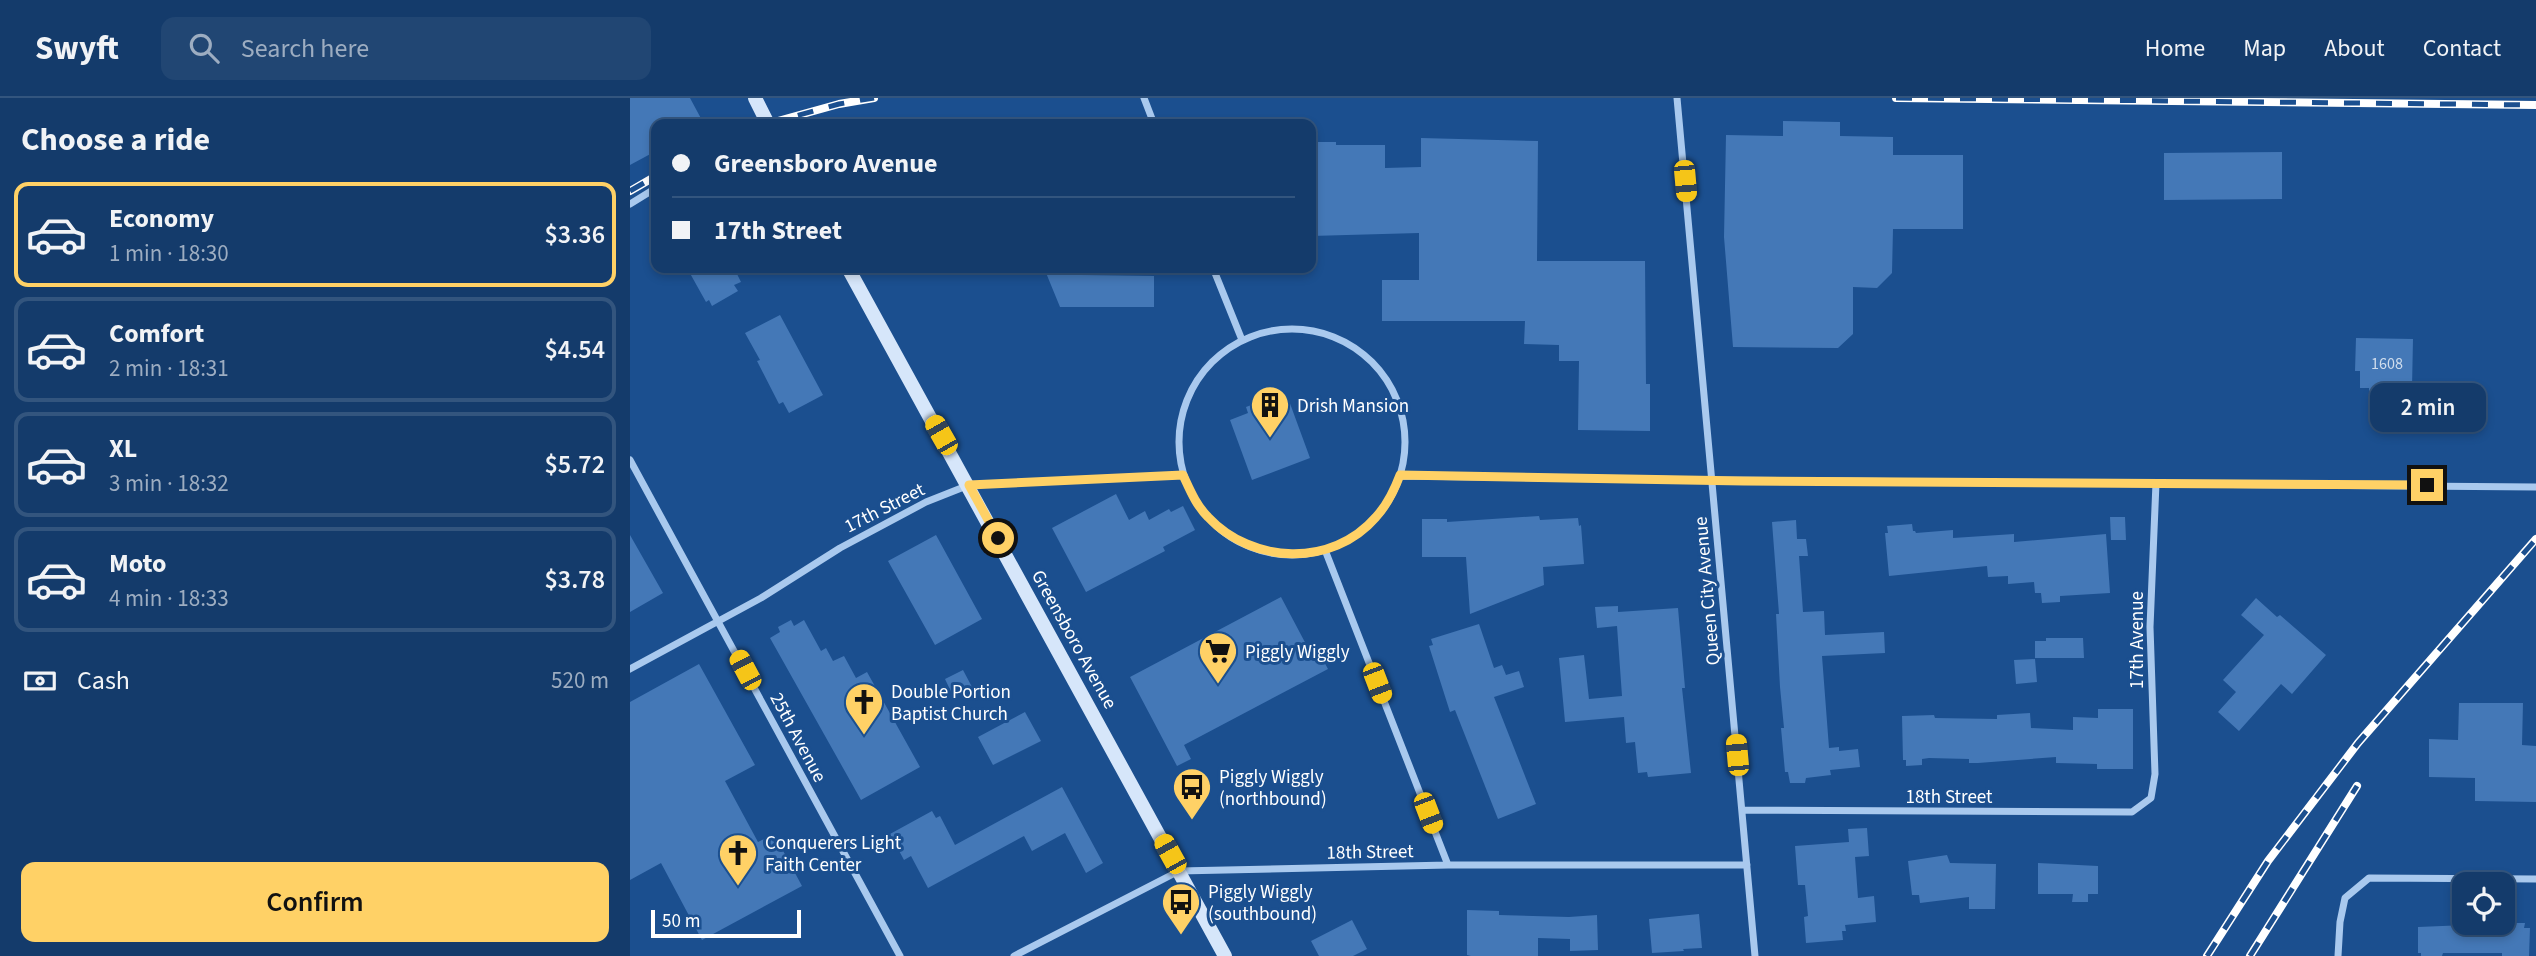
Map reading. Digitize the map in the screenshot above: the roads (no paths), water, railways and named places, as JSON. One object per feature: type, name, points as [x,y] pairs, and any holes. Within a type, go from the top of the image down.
[{"type":"main road","points":[[755,98],[766,119]]},
{"type":"main road","name":"Greensboro Avenue","points":[[851,273],[1226,956]]},
{"type":"street","points":[[1144,98],[1152,119]]},
{"type":"street","name":"Queen City Avenue","points":[[1677,98],[1755,956]]},
{"type":"street","points":[[630,204],[651,191]]},
{"type":"street","points":[[1215,273],[1242,340]]},
{"type":"street","points":[[1292,329],[1327,335],[1359,351],[1376,366],[1390,385],[1400,407],[1405,431],[1400,475],[1392,495],[1375,518],[1358,534],[1325,550],[1291,555],[1267,552],[1244,544],[1223,532],[1206,516],[1195,500],[1183,475],[1179,454],[1179,433],[1184,408],[1193,386],[1207,367],[1242,340],[1269,331],[1292,329]]},
{"type":"street","name":"25th Avenue","points":[[630,460],[900,956]]},
{"type":"street","name":"17th Street","points":[[630,669],[761,598],[840,548],[926,502],[969,485],[1183,475]]},
{"type":"street","points":[[1400,475],[2536,486]]},
{"type":"street","name":"17th Avenue","points":[[2151,798],[2155,774],[2150,627],[2156,483]]},
{"type":"street","points":[[1325,550],[1448,865]]},
{"type":"street","name":"18th Street","points":[[1742,810],[2132,813],[2151,798]]},
{"type":"street","name":"18th Street","points":[[1014,956],[1179,871],[1448,865],[1747,865]]},
{"type":"street","points":[[2338,956],[2345,898],[2369,878],[2536,879]]},
{"type":"railway","points":[[785,119],[839,104],[874,98]]},
{"type":"railway","points":[[1896,98],[2536,105]]},
{"type":"railway","points":[[630,191],[651,179]]},
{"type":"railway","points":[[2207,956],[2268,861],[2358,743],[2536,539]]},
{"type":"railway","points":[[2250,956],[2357,786]]},
{"type":"place","name":"Drish Mansion","points":[[1270,439]]},
{"type":"place","name":"Piggly Wiggly","points":[[1218,685]]},
{"type":"place","name":"Double Portion Baptist Church","points":[[864,736]]},
{"type":"place","name":"Piggly Wiggly (northbound)","points":[[1192,821]]},
{"type":"place","name":"Conquerers Light Faith Center","points":[[738,887]]},
{"type":"place","name":"Piggly Wiggly (southbound)","points":[[1181,936]]}]
